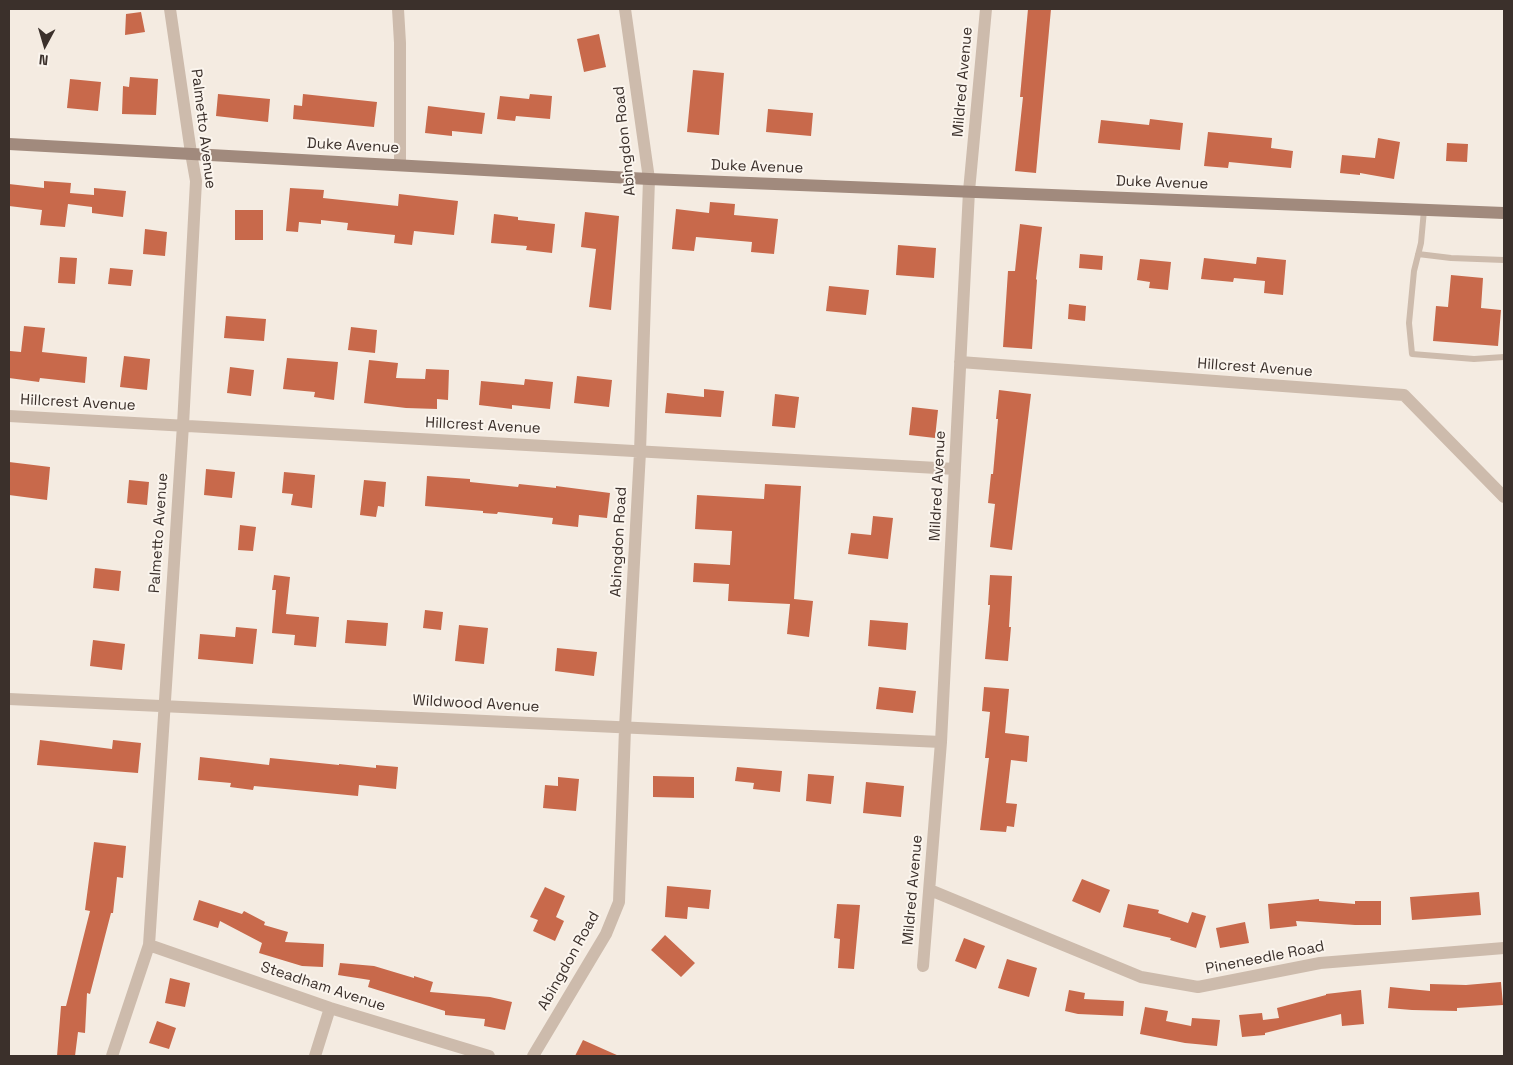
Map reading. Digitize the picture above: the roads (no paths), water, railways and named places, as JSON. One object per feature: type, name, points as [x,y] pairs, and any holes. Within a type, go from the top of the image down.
[{"type":"street","name":"Palmetto Avenue","points":[[112,1056],[148,945],[183,424],[196,181],[170,9]]},
{"type":"street","points":[[398,9],[400,43],[400,165]]},
{"type":"street","name":"Abingdon Road","points":[[532,1056],[606,934],[619,902],[625,728],[640,452],[649,179],[625,9]]},
{"type":"street","name":"Mildred Avenue","points":[[923,966],[941,742],[970,191],[986,9]]},
{"type":"street","name":"Duke Avenue","points":[[9,144],[649,179],[1504,213]]},
{"type":"street","name":"Hillcrest Avenue","points":[[960,362],[1404,395],[1504,498]]},
{"type":"street","name":"Hillcrest Avenue","points":[[9,416],[183,424],[955,469]]},
{"type":"street","name":"Wildwood Avenue","points":[[9,699],[941,742]]},
{"type":"street","name":"Pineneedle Road","points":[[930,890],[1141,977],[1198,988],[1320,963],[1504,948]]},
{"type":"street","name":"Steadham Avenue","points":[[148,945],[330,1008],[489,1056]]},
{"type":"street","points":[[316,1056],[330,1008]]},
{"type":"lane","points":[[1424,210],[1421,243],[1414,271],[1409,323],[1412,354],[1474,359],[1504,357]]},
{"type":"lane","points":[[1418,254],[1451,258],[1504,260]]}]
